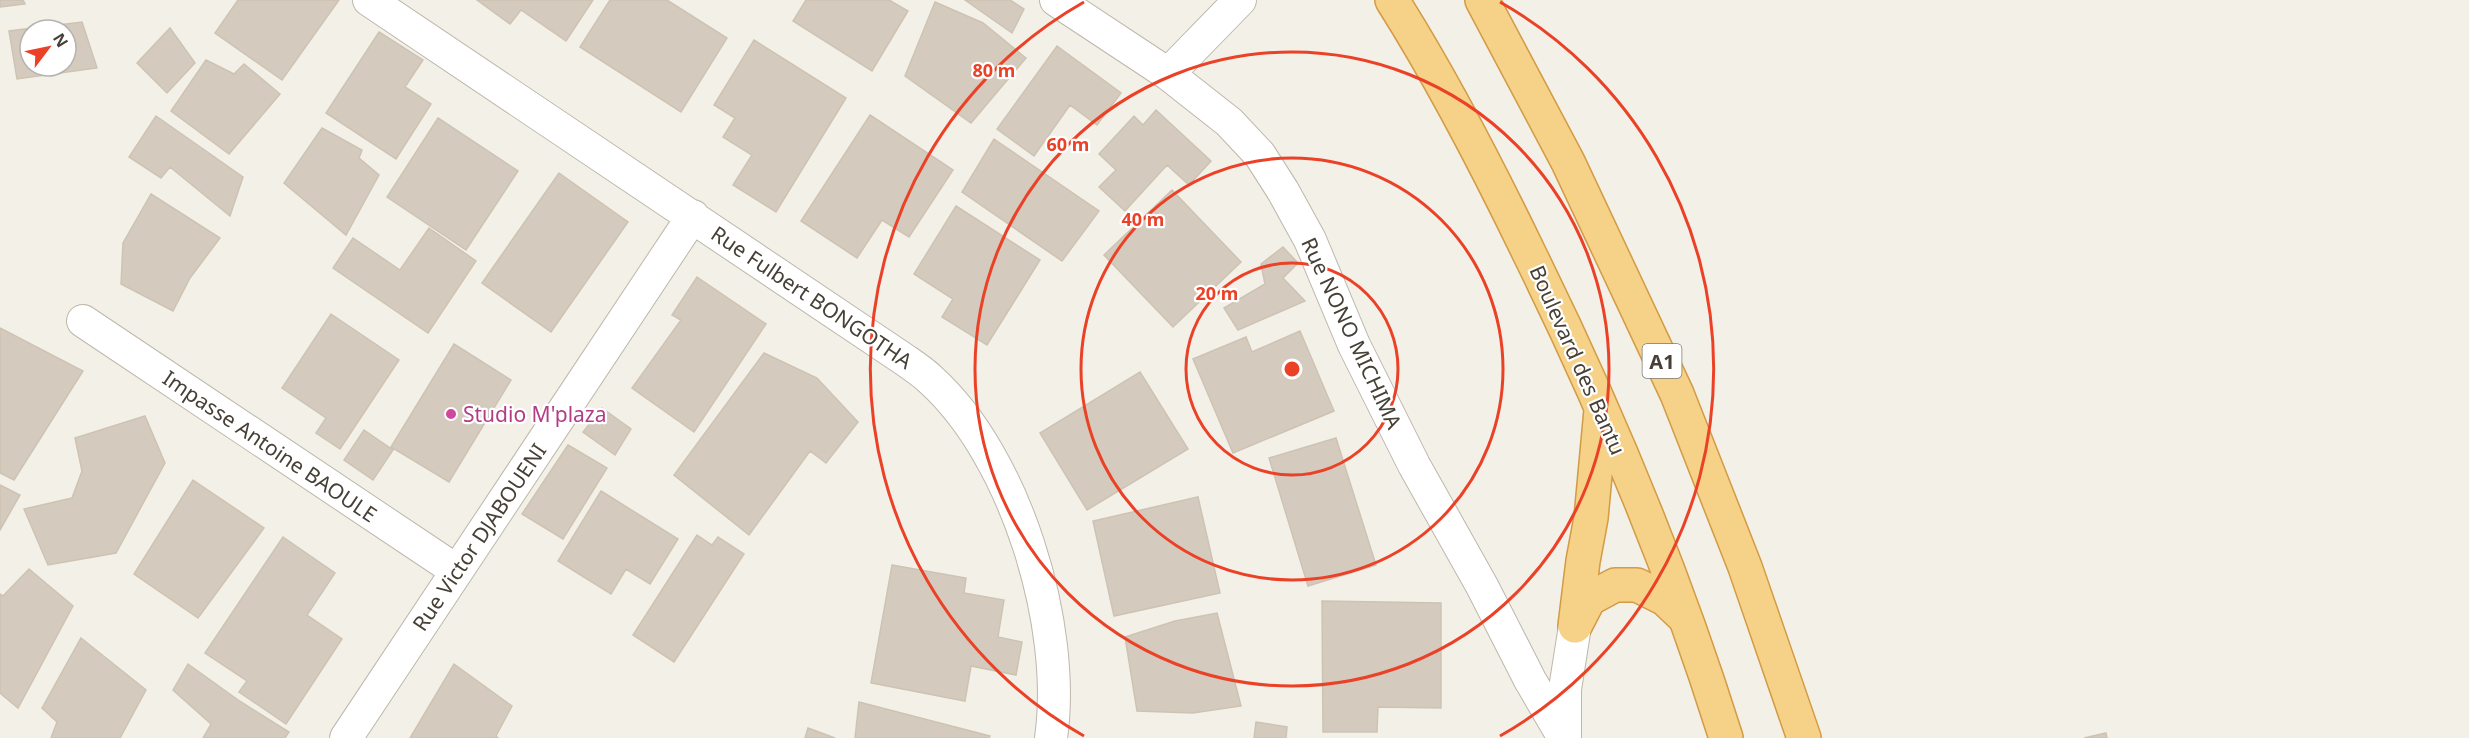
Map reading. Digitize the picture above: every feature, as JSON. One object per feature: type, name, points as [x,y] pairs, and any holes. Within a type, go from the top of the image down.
[{"type":"highway","name":"Boulevard des Bantu","points":[[1392,0],[1424,50],[1486,166],[1601,405],[1684,618],[1726,738]]},
{"type":"highway","name":"A1","points":[[1482,0],[1568,162],[1677,394],[1745,567],[1804,738]]},
{"type":"highway","points":[[1575,626],[1582,561],[1591,518],[1601,405]]},
{"type":"highway","points":[[1575,626],[1590,599],[1615,585],[1637,585],[1665,599],[1684,618]]},
{"type":"street","name":"Rue Fulbert BONGOTHA","points":[[369,0],[693,216],[931,380],[972,428],[993,461],[1010,497],[1036,570],[1051,652],[1053,688],[1051,738]]},
{"type":"street","name":"Rue NONO MICHIMA","points":[[1056,0],[1168,74],[1229,122],[1260,155],[1310,240],[1354,345],[1414,465],[1482,586],[1530,680],[1564,738]]},
{"type":"street","points":[[1168,74],[1240,0]]},
{"type":"street","name":"Rue Victor DJABOUENI","points":[[346,738],[693,216]]},
{"type":"street","name":"Impasse Antoine BAOULE","points":[[83,321],[456,571]]},
{"type":"street","points":[[1564,738],[1565,689],[1575,626]]},
{"type":"building","points":[[0,0],[23,0],[25,4],[0,7]]},
{"type":"building","points":[[238,0],[339,0],[282,80],[215,33]]},
{"type":"building","points":[[477,0],[593,0],[566,41],[521,10],[510,24]]},
{"type":"building","points":[[610,0],[667,0],[727,38],[681,112],[580,47]]},
{"type":"building","points":[[806,0],[889,0],[908,11],[872,71],[793,21]]},
{"type":"building","points":[[965,0],[1010,0],[1024,9],[1012,33]]},
{"type":"building","points":[[935,2],[983,23],[1026,58],[971,123],[905,76]]},
{"type":"building","points":[[78,22],[82,22],[97,68],[78,71]]},
{"type":"building","points":[[170,28],[195,63],[167,93],[137,63]]},
{"type":"building","points":[[18,30],[18,78],[24,78],[17,79],[9,31]]},
{"type":"building","points":[[379,32],[423,60],[405,87],[431,104],[396,159],[326,113]]},
{"type":"building","points":[[754,40],[846,98],[776,212],[733,185],[752,155],[723,137],[735,118],[714,105]]},
{"type":"building","points":[[1057,46],[1121,93],[1097,125],[1070,105],[1034,156],[997,129]]},
{"type":"building","points":[[206,60],[234,74],[244,64],[280,94],[229,154],[171,111]]},
{"type":"building","points":[[1156,110],[1211,161],[1189,185],[1167,165],[1125,211],[1099,187],[1116,170],[1099,154],[1134,116],[1143,125]]},
{"type":"building","points":[[870,115],[953,170],[909,237],[882,220],[857,258],[801,221]]},
{"type":"building","points":[[156,116],[243,177],[230,216],[170,167],[161,178],[129,157]]},
{"type":"building","points":[[438,118],[518,171],[466,250],[387,197]]},
{"type":"building","points":[[322,128],[362,150],[359,158],[379,175],[346,235],[284,183]]},
{"type":"building","points":[[994,139],[1099,211],[1062,261],[962,192]]},
{"type":"building","points":[[559,173],[628,222],[551,332],[482,283]]},
{"type":"building","points":[[1172,190],[1241,262],[1173,327],[1104,255]]},
{"type":"building","points":[[151,194],[220,238],[190,278],[173,311],[121,284],[123,243]]},
{"type":"building","points":[[956,206],[1040,260],[987,345],[942,317],[953,299],[914,274]]},
{"type":"building","points":[[429,228],[476,261],[428,333],[333,268],[353,238],[400,270]]},
{"type":"building","points":[[1283,247],[1298,263],[1283,278],[1305,301],[1238,330],[1224,308],[1265,284],[1261,264]]},
{"type":"building","points":[[697,277],[766,324],[694,432],[632,388],[681,320],[672,315]]},
{"type":"building","points":[[331,314],[399,360],[340,449],[316,433],[326,418],[282,388]]},
{"type":"building","points":[[0,328],[83,371],[14,480],[0,473]]},
{"type":"building","points":[[1300,331],[1334,411],[1233,453],[1193,359],[1246,337],[1252,352]]},
{"type":"building","name":"Studio M'plaza","points":[[454,344],[511,380],[449,482],[391,447]]},
{"type":"building","points":[[764,353],[817,378],[858,422],[826,463],[810,451],[749,535],[674,475]]},
{"type":"building","points":[[1140,372],[1188,449],[1087,510],[1040,433]]},
{"type":"building","points":[[602,408],[631,429],[615,455],[583,432]]},
{"type":"building","points":[[145,416],[165,463],[116,553],[48,565],[24,509],[72,498],[82,471],[75,438]]},
{"type":"building","points":[[364,430],[393,450],[373,480],[344,460]]},
{"type":"building","points":[[1336,438],[1376,565],[1308,586],[1269,458]]},
{"type":"building","points":[[568,445],[607,468],[563,539],[522,514]]},
{"type":"building","points":[[193,480],[264,528],[198,618],[134,574]]},
{"type":"building","points":[[0,485],[20,495],[0,530]]},
{"type":"building","points":[[601,491],[678,539],[650,584],[626,569],[611,594],[558,561]]},
{"type":"building","points":[[1198,497],[1220,593],[1114,616],[1093,521]]},
{"type":"building","points":[[697,535],[712,545],[718,537],[744,554],[674,662],[633,635]]},
{"type":"building","points":[[283,537],[335,573],[307,615],[342,639],[286,724],[239,692],[247,681],[205,653]]},
{"type":"building","points":[[892,565],[966,578],[964,593],[1004,600],[998,637],[1022,642],[1016,675],[971,666],[965,701],[871,683]]},
{"type":"building","points":[[29,569],[73,606],[18,708],[0,693],[0,594],[3,596]]},
{"type":"building","points":[[1322,601],[1441,603],[1441,708],[1378,707],[1377,732],[1323,732]]},
{"type":"building","points":[[1217,613],[1241,706],[1193,713],[1137,711],[1125,637],[1175,621]]},
{"type":"building","points":[[81,638],[146,690],[120,738],[51,738],[57,722],[42,708]]},
{"type":"building","points":[[188,664],[241,702],[289,732],[285,738],[203,738],[211,724],[173,690]]},
{"type":"building","points":[[454,664],[512,706],[496,736],[498,738],[410,738]]},
{"type":"building","points":[[859,702],[990,736],[989,738],[855,738]]},
{"type":"building","points":[[1256,722],[1287,727],[1286,738],[1254,738]]},
{"type":"building","points":[[808,728],[835,738],[805,738]]},
{"type":"building","points":[[2106,733],[2107,738],[2084,738]]},
{"type":"place","name":"Studio M'plaza","points":[[451,414]]}]
